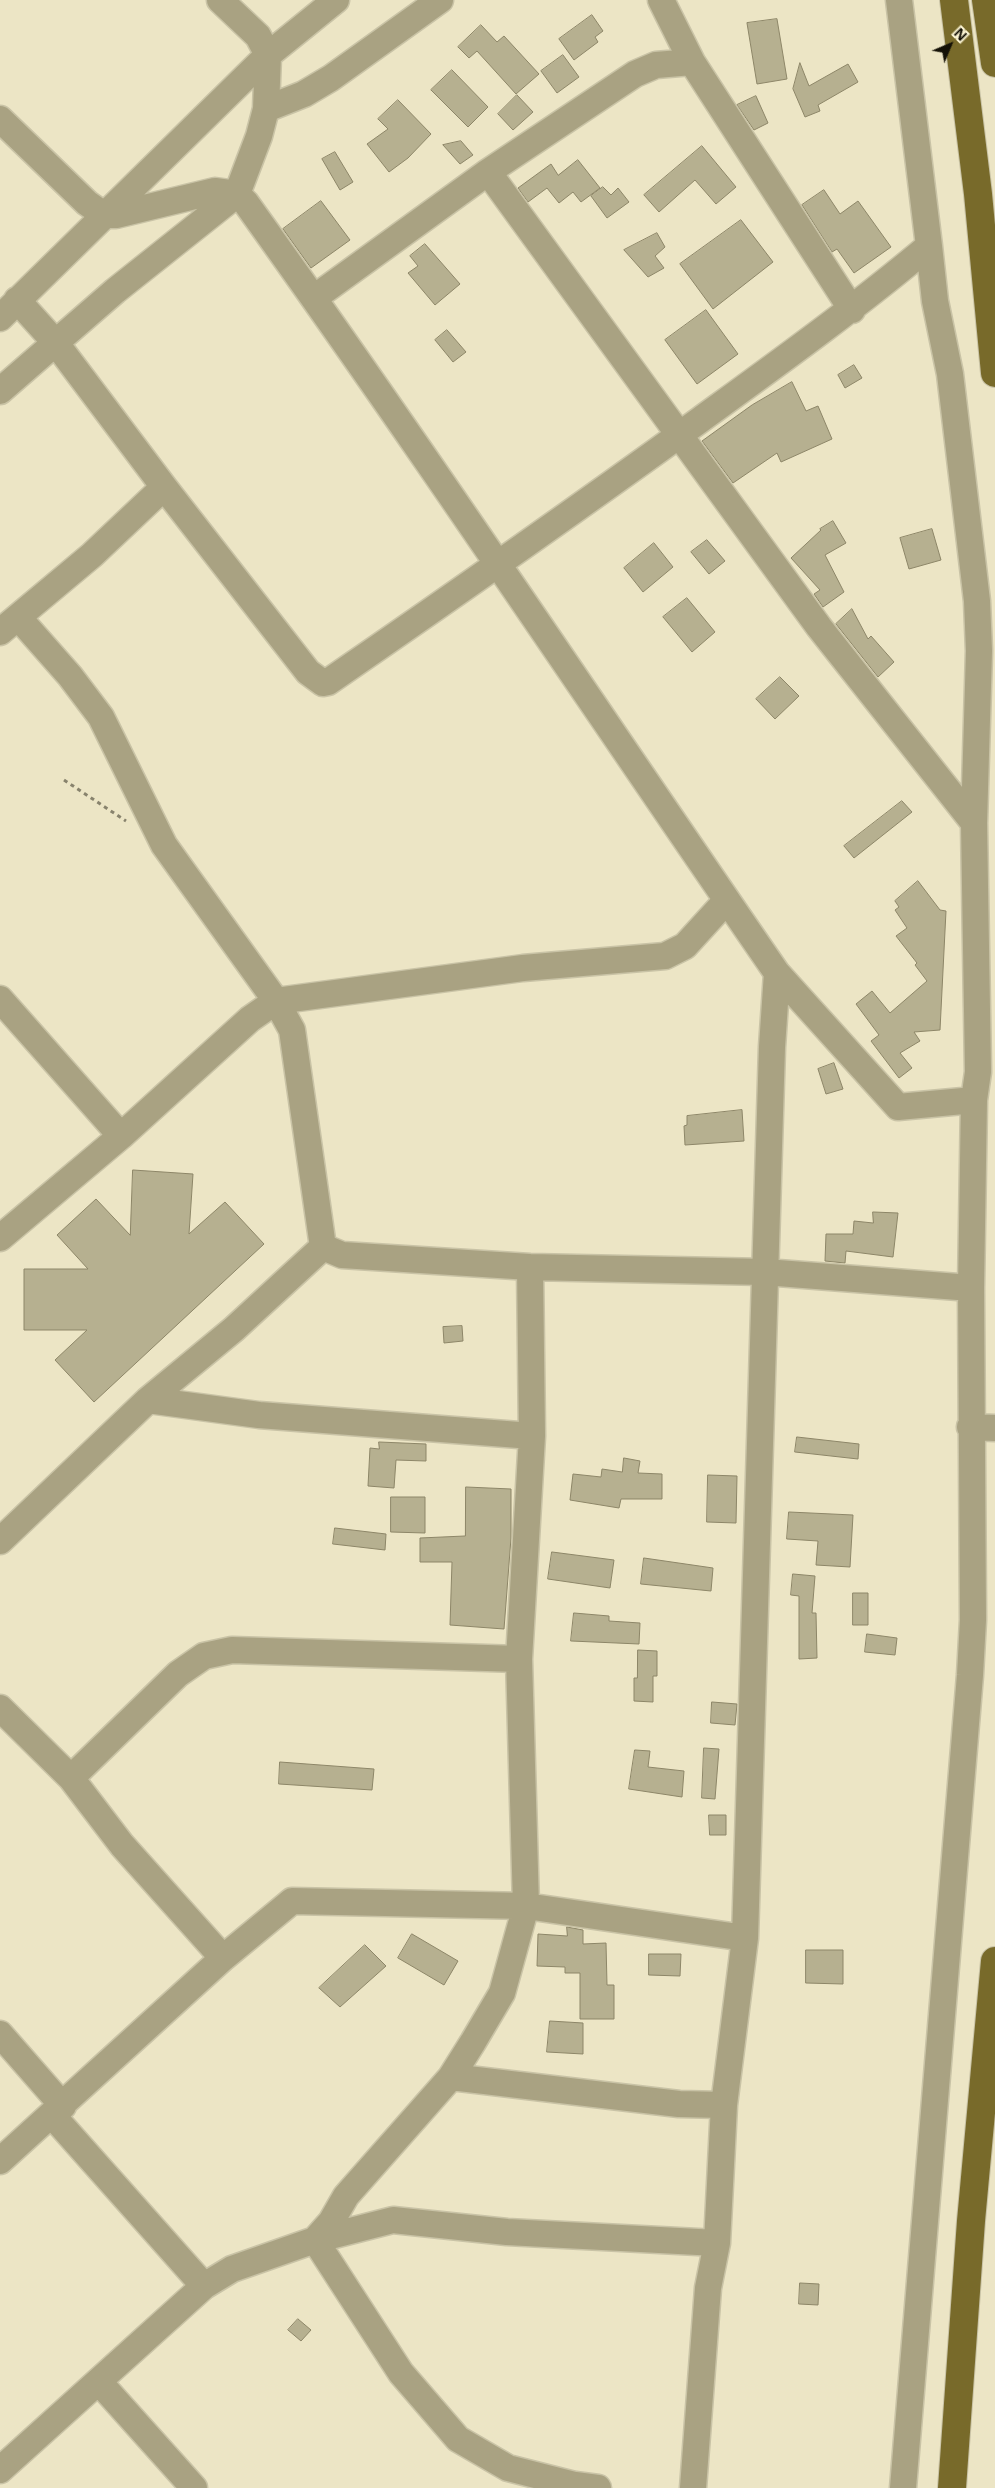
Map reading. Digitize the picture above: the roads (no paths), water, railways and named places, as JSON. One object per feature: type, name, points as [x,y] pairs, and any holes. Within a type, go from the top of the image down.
[{"type":"main road","points":[[954,0],[978,194],[995,373]]},
{"type":"main road","points":[[986,0],[995,63]]},
{"type":"main road","points":[[952,2488],[971,2221],[995,1961]]},
{"type":"street","points":[[0,391],[151,261],[237,194],[259,136],[266,109],[268,55],[258,36],[220,0]]},
{"type":"street","points":[[336,0],[268,55],[9,309],[55,342],[164,487],[308,672],[323,683],[328,682],[499,565],[679,436],[852,310],[929,246]]},
{"type":"street","points":[[266,109],[304,94],[331,78],[440,0]]},
{"type":"street","points":[[661,0],[692,62],[852,310]]},
{"type":"street","points":[[899,0],[935,301],[950,374],[977,600],[979,651],[974,823],[978,1072],[974,1100],[970,1288],[983,1427],[970,1675],[903,2488]]},
{"type":"street","points":[[314,298],[488,172],[635,74],[656,66],[692,62]]},
{"type":"street","points":[[0,119],[87,203],[104,215],[116,215],[215,191],[237,194],[246,203],[499,565],[777,974],[898,1107],[974,1100]]},
{"type":"street","points":[[488,172],[819,627],[974,823]]},
{"type":"street","points":[[164,487],[92,554],[9,624],[85,695],[101,717],[164,845],[276,1001],[296,1039],[323,1247]]},
{"type":"street","points":[[0,1238],[121,1136],[250,1018],[276,1001],[514,969],[665,956],[685,946],[727,900]]},
{"type":"street","points":[[693,2488],[708,2288],[717,2243],[724,2106],[745,1938],[764,1272],[772,1047],[777,974]]},
{"type":"street","points":[[0,999],[121,1136]]},
{"type":"street","points":[[323,1247],[342,1255],[530,1267],[764,1272],[970,1288]]},
{"type":"street","points":[[0,1541],[148,1400],[234,1329],[323,1247]]},
{"type":"street","points":[[315,2240],[330,2222],[346,2196],[451,2077],[502,1993],[526,1906],[519,1658],[532,1436],[530,1267]]},
{"type":"street","points":[[148,1400],[259,1415],[532,1436]]},
{"type":"street","points":[[71,1778],[178,1674],[204,1656],[232,1650],[519,1658]]},
{"type":"street","points":[[0,1708],[71,1778],[122,1844],[223,1958]]},
{"type":"street","points":[[0,2161],[223,1958],[287,1904],[297,1900],[526,1906],[745,1938]]},
{"type":"street","points":[[0,2034],[57,2110],[204,2286]]},
{"type":"street","points":[[451,2077],[679,2104],[724,2106]]},
{"type":"street","points":[[0,2470],[204,2286],[232,2269],[315,2240],[393,2220],[507,2232],[717,2243]]},
{"type":"street","points":[[315,2240],[401,2373],[458,2439],[508,2468],[575,2485],[598,2488]]},
{"type":"street","points":[[99,2382],[194,2488]]}]
